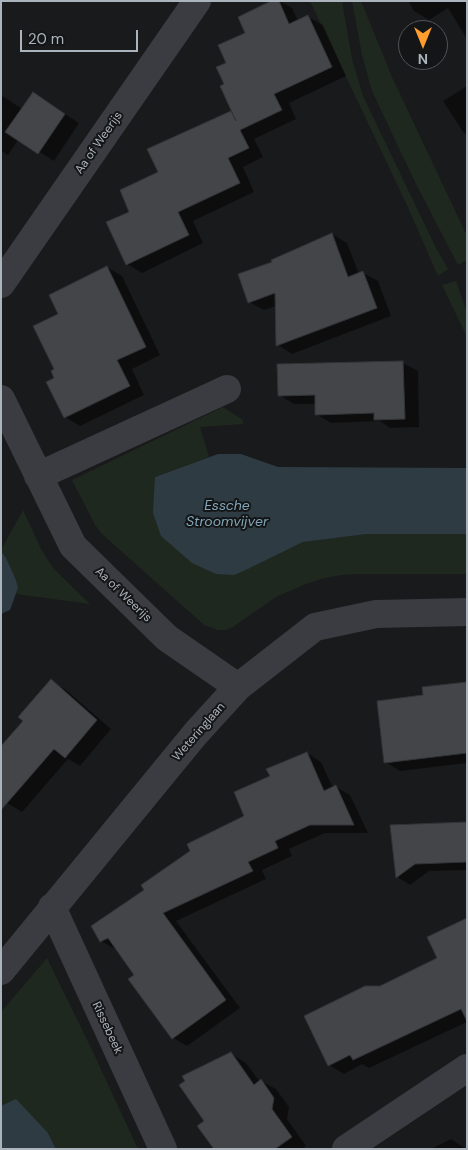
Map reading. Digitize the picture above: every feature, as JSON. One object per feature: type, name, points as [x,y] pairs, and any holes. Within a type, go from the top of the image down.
[{"type":"street","name":"Aa of Weerijs","points":[[1,284],[197,1]]},
{"type":"street","points":[[38,476],[228,390]]},
{"type":"street","name":"Aa of Weerijs","points":[[1,399],[73,546],[167,638],[238,687]]},
{"type":"street","name":"Weteringlaan","points":[[1,971],[196,733],[238,687],[315,627],[376,614],[467,612]]},
{"type":"street","name":"Rissebeek","points":[[52,908],[163,1149]]},
{"type":"street","points":[[346,1149],[467,1068]]},
{"type":"shaded area","points":[[310,1],[342,1],[352,59],[363,96],[436,248],[448,269],[438,276],[406,203]]},
{"type":"shaded area","points":[[352,1],[361,1],[392,77],[467,236],[467,260],[458,265],[415,182],[372,91],[362,55]]},
{"type":"shaded area","points":[[456,281],[467,312],[467,337],[442,285]]},
{"type":"shaded area","points":[[223,407],[243,420],[243,424],[200,427],[209,457],[155,477],[250,568],[303,542],[367,534],[467,534],[467,574],[359,574],[325,578],[276,597],[226,630],[218,630],[204,625],[102,534],[95,525],[72,480]]},
{"type":"shaded area","points":[[23,510],[41,549],[53,568],[90,604],[16,594],[18,588],[16,580],[1,550]]},
{"type":"shaded area","points":[[47,958],[138,1149],[56,1149],[48,1133],[1,1106],[1,1012]]},
{"type":"water","name":"Essche Stroomvijver","points":[[218,454],[241,454],[278,467],[467,468],[467,534],[367,534],[303,542],[234,575],[216,574],[192,563],[161,536],[153,513],[155,477]]},
{"type":"water","points":[[1,551],[6,558],[18,588],[10,610],[1,614]]},
{"type":"water","points":[[16,1099],[48,1133],[56,1149],[1,1149],[1,1106]]},
{"type":"building","points":[[271,1],[279,1],[289,24],[308,15],[332,67],[274,94],[282,110],[240,130],[249,148],[228,158],[240,183],[178,212],[189,235],[126,265],[106,222],[129,212],[120,190],[158,172],[147,149],[231,111],[236,121],[220,86],[224,84],[216,67],[226,63],[218,45],[245,33],[238,17]]},
{"type":"building","points":[[33,92],[65,114],[38,154],[5,132]]},
{"type":"building","points":[[332,233],[348,277],[363,271],[377,308],[276,346],[275,293],[248,303],[238,274],[272,262],[271,260]]},
{"type":"building","points":[[107,266],[146,347],[117,360],[130,386],[64,418],[46,382],[54,378],[51,371],[54,369],[33,326],[58,314],[49,295]]},
{"type":"building","points":[[403,361],[405,419],[374,420],[374,413],[315,415],[315,395],[278,396],[277,364]]},
{"type":"building","points":[[51,679],[97,720],[65,758],[54,749],[1,810],[1,746],[23,721],[18,717]]},
{"type":"building","points":[[467,682],[467,753],[384,763],[377,701],[423,695],[422,687]]},
{"type":"building","points":[[307,752],[324,791],[336,785],[354,825],[310,825],[275,841],[278,848],[248,862],[253,871],[163,913],[226,1000],[172,1039],[128,979],[134,975],[108,938],[100,942],[91,926],[144,890],[141,885],[190,851],[187,844],[244,816],[234,792],[270,776],[266,769]]},
{"type":"building","points":[[467,822],[467,862],[415,864],[396,878],[390,825]]},
{"type":"building","points":[[467,918],[467,1021],[461,1009],[353,1060],[350,1055],[328,1066],[304,1016],[365,986],[380,986],[437,958],[427,937]]},
{"type":"building","points":[[231,1052],[254,1085],[261,1079],[274,1098],[272,1109],[292,1137],[275,1149],[214,1149],[197,1126],[204,1121],[179,1085],[185,1081],[182,1076]]}]
